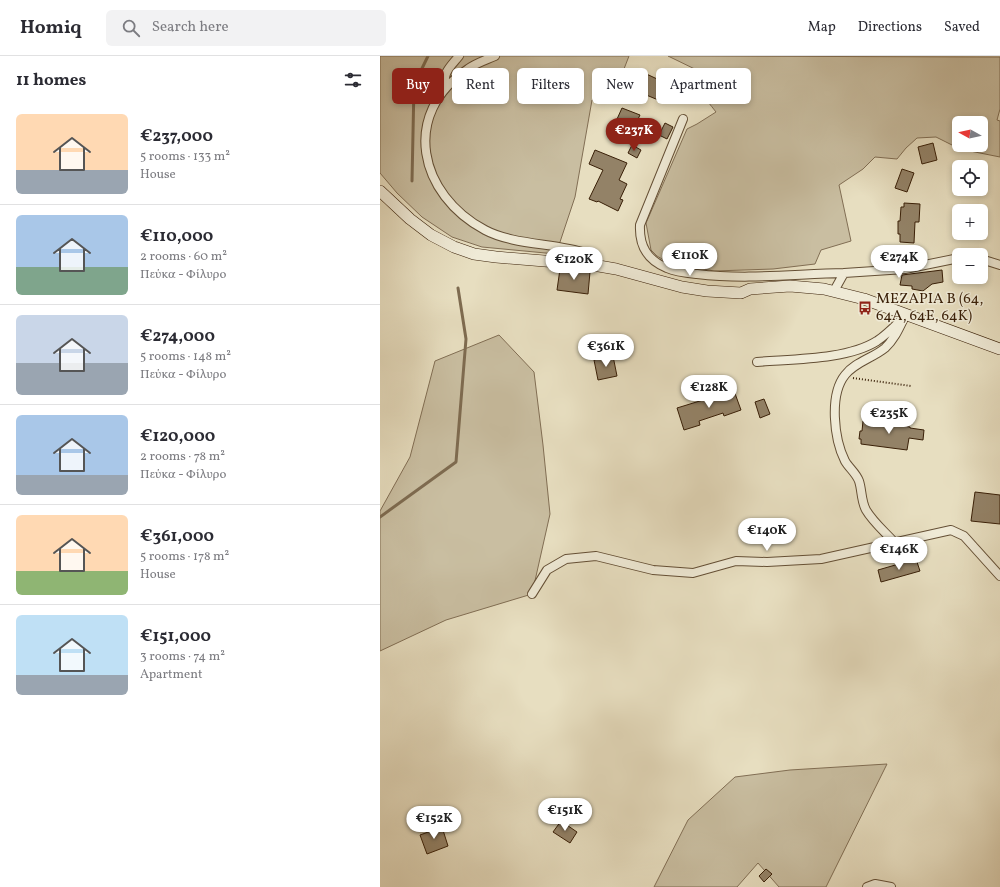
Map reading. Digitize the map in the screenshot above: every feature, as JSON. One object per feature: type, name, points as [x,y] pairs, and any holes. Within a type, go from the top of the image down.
[{"type":"main road","points":[[380,191],[410,219],[431,235],[466,251],[496,257],[593,265],[616,269],[682,287],[707,291],[741,293],[750,290],[790,286],[814,287],[855,296],[1000,349]]},
{"type":"street","points":[[446,87],[444,82],[445,76],[459,56]]},
{"type":"street","points":[[495,56],[468,68],[446,87],[437,99],[429,117],[424,143],[425,156],[429,169],[442,194],[471,222],[487,232],[504,237],[579,251],[591,255],[593,258],[593,265]]},
{"type":"street","points":[[683,119],[640,225],[640,242],[645,252],[667,269],[685,273],[721,277],[844,273],[905,269],[952,259]]},
{"type":"street","points":[[988,261],[1000,265]]},
{"type":"street","points":[[834,291],[844,273]]},
{"type":"street","points":[[757,362],[812,358],[857,350],[869,346],[887,334],[906,314]]},
{"type":"street","points":[[894,542],[866,511],[858,478],[848,466],[842,452],[838,439],[835,415],[839,389],[844,377],[854,366],[884,348],[896,335],[906,314]]},
{"type":"street","points":[[532,594],[547,570],[566,559],[596,556],[654,570],[693,573],[736,561],[767,562],[821,559],[951,530],[964,536],[1000,576]]},
{"type":"street","points":[[866,887],[875,884],[891,887]]},
{"type":"path","points":[[844,377],[911,386]]},
{"type":"shaded area","points":[[380,56],[629,56],[624,68],[592,68],[592,100],[575,197],[556,254],[482,247],[452,237],[422,217],[397,193],[380,173]]},
{"type":"shaded area","points":[[668,56],[1000,57],[1000,109],[997,120],[1000,121],[1000,157],[975,152],[988,152],[988,116],[952,116],[952,145],[936,137],[917,138],[897,159],[875,157],[863,169],[839,185],[851,241],[821,250],[815,264],[773,269],[714,271],[667,262],[651,250],[646,223],[687,129],[716,112],[710,104],[751,104],[751,68],[693,68]]},
{"type":"shaded area","points":[[499,335],[534,372],[550,514],[532,594],[446,620],[380,651],[380,511],[410,457],[435,361]]},
{"type":"shaded area","points":[[887,764],[826,887],[779,887],[758,863],[737,887],[654,887],[688,820],[735,777],[790,770]]},
{"type":"building","points":[[648,75],[656,78],[656,99],[648,96]]},
{"type":"building","points":[[622,108],[640,115],[630,136],[613,128]]},
{"type":"building","points":[[665,123],[673,127],[667,139],[659,135]]},
{"type":"building","points":[[933,143],[937,160],[922,164],[918,147]]},
{"type":"building","points":[[632,145],[641,150],[637,158],[628,153]]},
{"type":"building","points":[[595,150],[627,163],[619,180],[627,184],[620,199],[623,200],[618,211],[598,201],[589,199],[603,170],[589,164]]},
{"type":"building","points":[[902,169],[914,173],[907,192],[895,188]]},
{"type":"building","points":[[904,203],[920,204],[919,222],[915,222],[914,243],[900,242],[900,234],[898,234],[898,221],[900,221],[901,207],[904,207]]},
{"type":"building","points":[[560,269],[590,272],[588,294],[557,290]]},
{"type":"building","points":[[942,270],[943,282],[932,284],[923,291],[912,289],[912,286],[900,285],[902,275]]},
{"type":"building","points":[[613,356],[617,376],[598,380],[594,360]]},
{"type":"building","points":[[733,388],[741,410],[724,416],[723,413],[699,421],[700,425],[684,430],[677,408],[716,396],[715,394]]},
{"type":"building","points":[[764,399],[770,414],[760,418],[755,402]]},
{"type":"building","points":[[863,421],[924,430],[923,440],[909,438],[907,450],[861,444],[861,439],[859,439]]},
{"type":"building","points":[[975,492],[1000,495],[1000,524],[971,521]]},
{"type":"building","points":[[916,559],[920,571],[881,582],[878,570]]},
{"type":"building","points":[[561,821],[577,832],[570,843],[553,832]]},
{"type":"building","points":[[442,827],[448,846],[427,854],[420,835]]},
{"type":"building","points":[[766,869],[772,874],[764,882],[759,876]]},
{"type":"waterway","points":[[412,181],[414,85],[428,56]]},
{"type":"waterway","points":[[380,517],[456,462],[466,339],[458,288]]},
{"type":"place","name":"ΜΕΖΑΡΙΑ B (64, 64Α, 64Ε, 64Κ)","points":[[865,308]]}]
